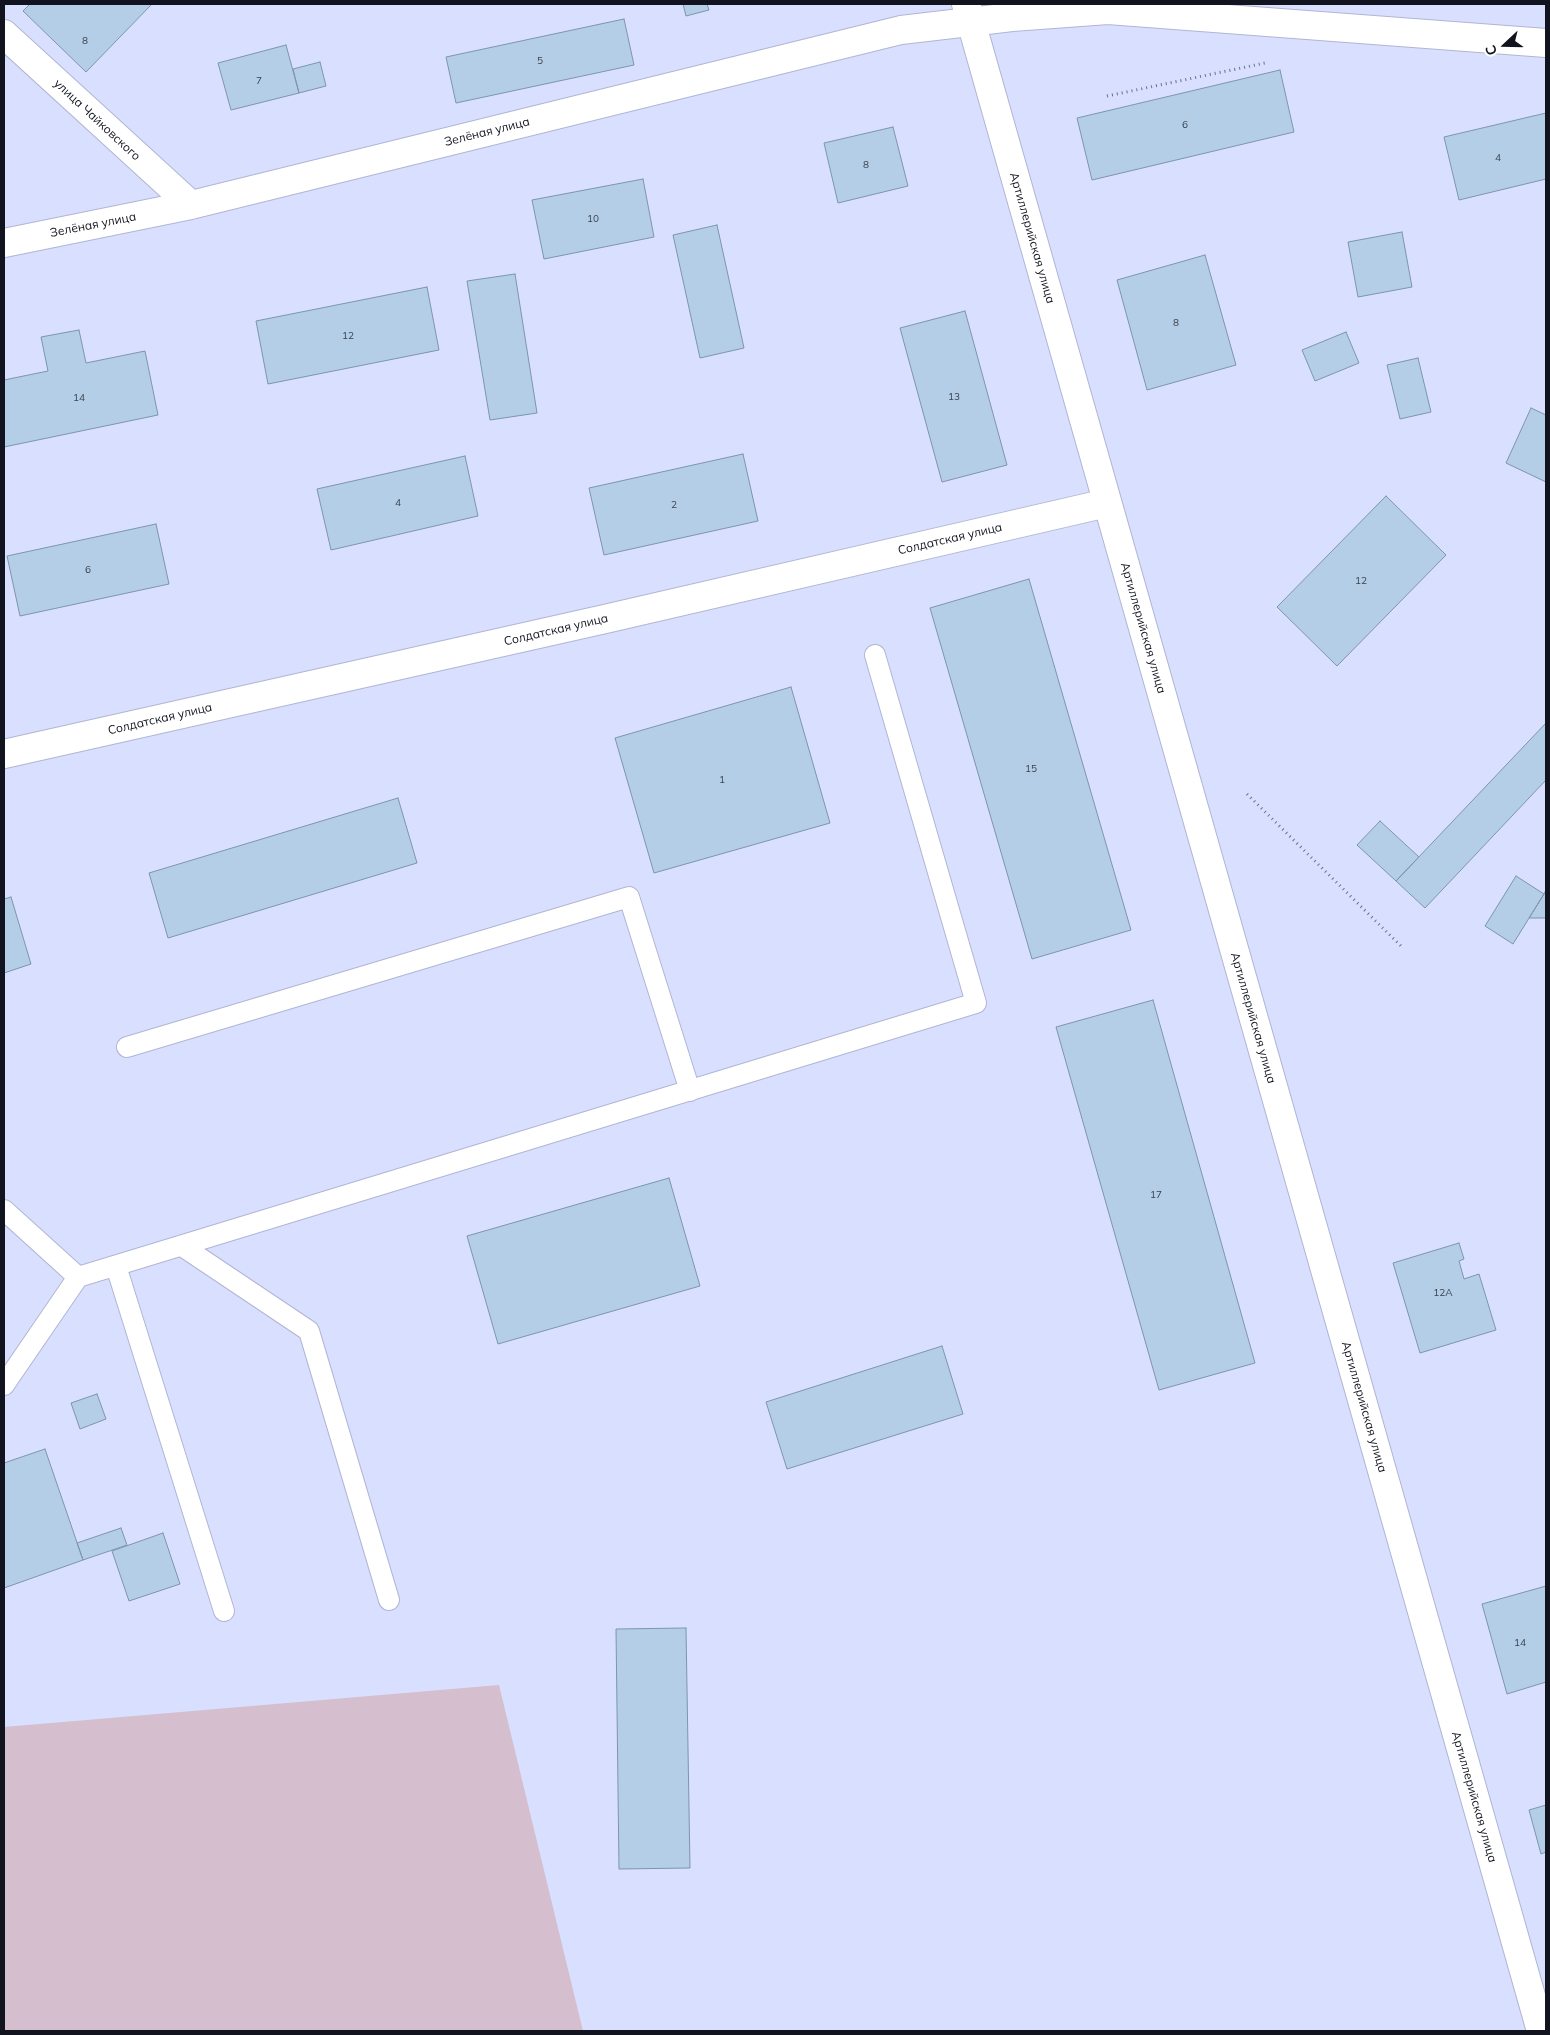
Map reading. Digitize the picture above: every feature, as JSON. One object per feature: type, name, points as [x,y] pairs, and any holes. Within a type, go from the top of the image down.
[{"type":"street","name":"Зелёная улица","points":[[4,243],[191,206],[968,13],[1108,10],[1546,43]]},
{"type":"street","name":"Артиллерийская улица","points":[[968,13],[1542,2031]]},
{"type":"street","name":"улица Чайковского","points":[[4,34],[191,206]]},
{"type":"street","name":"Солдатская улица","points":[[4,754],[605,619],[1107,503]]},
{"type":"lane","points":[[4,1385],[78,1277],[976,1003],[875,656]]},
{"type":"lane","points":[[127,1047],[629,897],[690,1091]]},
{"type":"lane","points":[[4,1210],[78,1277]]},
{"type":"lane","points":[[182,1246],[309,1331],[389,1600]]},
{"type":"lane","points":[[116,1266],[224,1611]]},
{"type":"path","points":[[1107,96],[1266,63]]},
{"type":"path","points":[[1247,794],[1402,947]]},
{"type":"shaded area","points":[[499,1685],[583,2031],[4,2031],[4,1727]]},
{"type":"building","points":[[30,4],[152,4],[86,72],[23,11]]},
{"type":"building","points":[[683,4],[707,4],[709,10],[686,16]]},
{"type":"building","points":[[624,19],[634,65],[456,103],[446,57]]},
{"type":"building","points":[[286,45],[299,93],[231,110],[218,63]]},
{"type":"building","points":[[320,62],[326,86],[299,93],[293,69]]},
{"type":"building","points":[[1280,70],[1294,132],[1092,180],[1077,118]]},
{"type":"building","points":[[1546,113],[1546,179],[1459,200],[1444,137]]},
{"type":"building","points":[[893,127],[908,186],[838,203],[824,143]]},
{"type":"building","points":[[643,179],[654,237],[544,259],[532,200]]},
{"type":"building","points":[[717,225],[744,348],[700,358],[673,235]]},
{"type":"building","points":[[1402,232],[1412,287],[1358,297],[1348,242]]},
{"type":"building","points":[[1205,255],[1236,365],[1147,390],[1117,280]]},
{"type":"building","points":[[515,274],[537,413],[490,420],[467,281]]},
{"type":"building","points":[[427,287],[439,350],[268,384],[256,321]]},
{"type":"building","points":[[965,311],[1007,465],[942,482],[900,328]]},
{"type":"building","points":[[79,330],[86,363],[145,351],[158,415],[4,447],[4,380],[48,371],[41,337]]},
{"type":"building","points":[[1346,332],[1359,363],[1315,381],[1302,350]]},
{"type":"building","points":[[1418,358],[1431,412],[1400,419],[1387,365]]},
{"type":"building","points":[[1531,408],[1546,415],[1546,482],[1506,463]]},
{"type":"building","points":[[743,454],[758,521],[604,555],[589,488]]},
{"type":"building","points":[[465,456],[478,516],[331,550],[317,489]]},
{"type":"building","points":[[1386,496],[1446,555],[1337,666],[1277,607]]},
{"type":"building","points":[[156,524],[169,584],[20,616],[7,556]]},
{"type":"building","points":[[1029,579],[1131,930],[1032,959],[930,608]]},
{"type":"building","points":[[791,687],[830,823],[654,873],[615,738]]},
{"type":"building","points":[[1546,723],[1546,780],[1425,908],[1396,881]]},
{"type":"building","points":[[398,798],[417,863],[168,938],[149,873]]},
{"type":"building","points":[[1380,821],[1419,857],[1396,881],[1357,845]]},
{"type":"building","points":[[1516,876],[1544,894],[1513,944],[1485,926]]},
{"type":"building","points":[[1546,890],[1546,918],[1529,918],[1544,894]]},
{"type":"building","points":[[11,897],[31,964],[4,973],[4,899]]},
{"type":"building","points":[[1153,1000],[1255,1363],[1159,1390],[1056,1027]]},
{"type":"building","points":[[669,1178],[700,1286],[498,1344],[467,1236]]},
{"type":"building","points":[[1459,1243],[1464,1259],[1459,1261],[1464,1279],[1479,1274],[1496,1330],[1420,1353],[1393,1263]]},
{"type":"building","points":[[942,1346],[963,1414],[787,1469],[766,1402]]},
{"type":"building","points":[[97,1394],[106,1419],[80,1429],[71,1403]]},
{"type":"building","points":[[45,1449],[83,1560],[4,1588],[4,1463]]},
{"type":"building","points":[[121,1528],[127,1545],[83,1560],[77,1543]]},
{"type":"building","points":[[163,1533],[180,1584],[129,1601],[112,1551]]},
{"type":"building","points":[[1546,1586],[1546,1682],[1507,1694],[1482,1604]]},
{"type":"building","points":[[686,1628],[690,1868],[619,1869],[616,1629]]},
{"type":"building","points":[[1546,1805],[1546,1852],[1541,1854],[1529,1810]]}]
